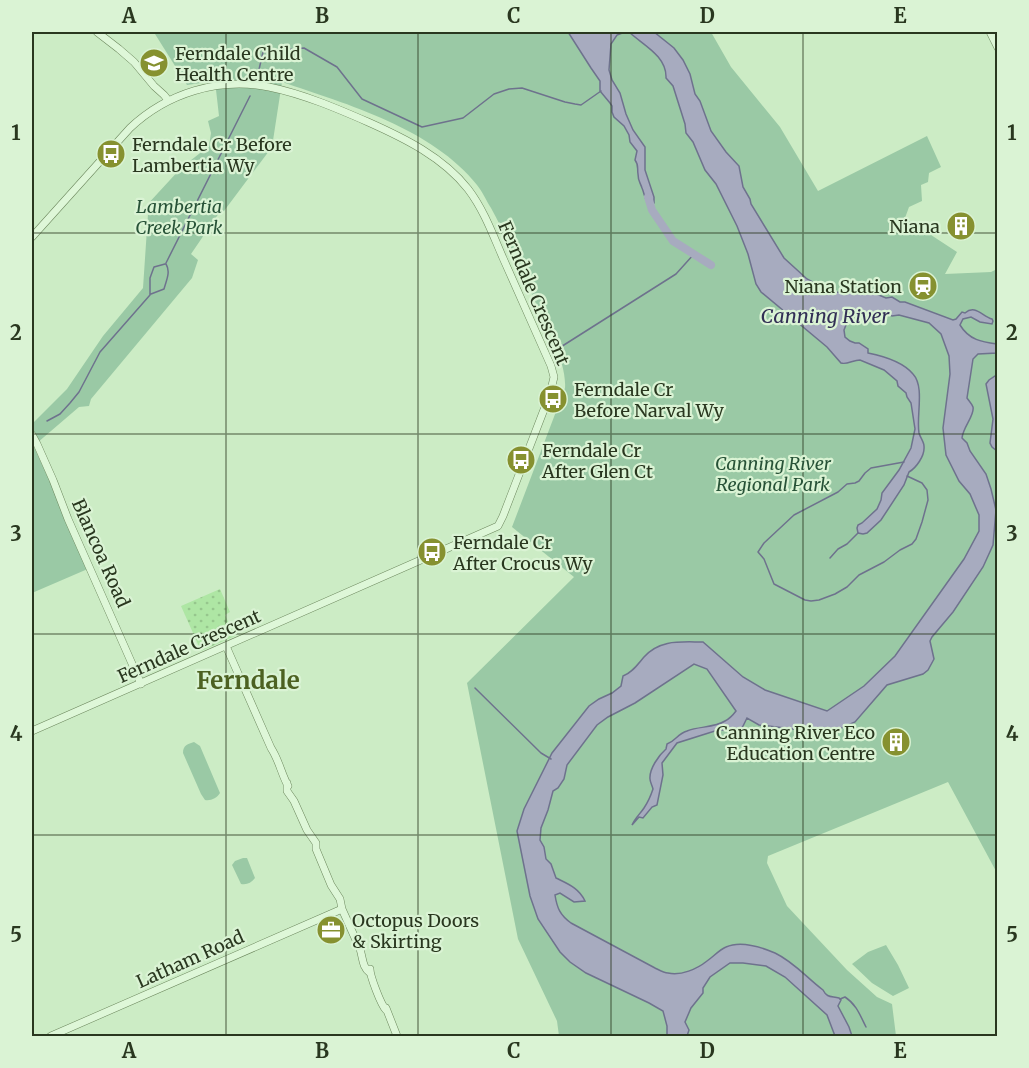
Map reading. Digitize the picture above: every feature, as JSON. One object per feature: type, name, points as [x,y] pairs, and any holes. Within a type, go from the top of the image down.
[{"type":"street","points":[[97,32],[134,62],[165,102]]},
{"type":"street","points":[[990,32],[998,48]]},
{"type":"street","name":"Ferndale Crescent","points":[[32,237],[130,128],[165,102],[185,93],[215,86],[247,84],[268,86],[298,94],[407,140],[440,161],[462,182],[488,222],[554,377],[550,394],[498,526],[32,731]]},
{"type":"street","name":"Blancoa Road","points":[[32,435],[141,684]]},
{"type":"street","points":[[226,646],[278,759],[278,765],[286,783],[294,795],[294,801],[307,830],[316,843],[316,849],[331,885],[340,899],[341,907],[370,968],[378,992],[387,1006],[386,1010],[398,1036]]},
{"type":"street","name":"Latham Road","points":[[51,1036],[341,907]]},
{"type":"sand","points":[[220,589],[230,612],[225,615],[235,636],[201,651],[181,606]]},
{"type":"green space","name":"Canning River Regional Park","points":[[152,32],[711,32],[731,67],[780,127],[818,191],[927,136],[941,167],[929,173],[928,182],[921,185],[922,201],[909,207],[905,218],[957,252],[945,274],[991,272],[997,269],[997,873],[948,782],[768,856],[767,863],[787,906],[847,970],[877,997],[892,1004],[896,1036],[559,1036],[557,1021],[518,939],[467,683],[574,577],[512,527],[565,388],[565,377],[554,343],[491,208],[477,185],[459,165],[437,148],[361,109],[282,82],[272,147],[224,211],[219,213],[191,254],[198,260],[192,278],[91,399],[89,406],[79,407],[37,443],[32,436],[32,424],[67,389],[103,336],[143,288],[148,214],[146,206],[181,168],[209,146],[211,133],[208,121],[219,116],[215,81],[187,85]]},
{"type":"green space","points":[[32,443],[90,568],[32,593]]},
{"type":"green space","points":[[194,742],[200,746],[220,793],[212,800],[205,800],[201,794],[183,753],[188,744]]},
{"type":"green space","points":[[247,858],[255,878],[241,884],[232,865]]},
{"type":"green space","points":[[886,945],[909,988],[893,996],[872,983],[852,964],[868,952]]},
{"type":"water","points":[[568,32],[625,32],[617,35],[611,44],[609,70],[633,130],[645,147],[645,170],[654,197],[654,203],[651,206],[646,200],[639,180],[635,160],[637,151],[630,142],[624,126],[614,117],[612,106],[600,91],[600,81]]},
{"type":"water","name":"Canning River","points":[[629,32],[654,32],[674,48],[683,60],[711,131],[739,166],[743,187],[751,204],[784,258],[807,279],[831,292],[874,293],[886,298],[892,297],[900,302],[953,320],[962,312],[972,310],[993,321],[992,324],[980,322],[971,317],[963,319],[960,325],[972,337],[997,344],[997,353],[978,354],[973,359],[967,398],[973,410],[962,438],[986,474],[991,489],[996,510],[993,545],[983,567],[953,612],[932,637],[930,641],[934,659],[928,670],[923,674],[887,685],[855,722],[837,730],[810,731],[759,725],[747,718],[742,728],[718,730],[677,743],[662,763],[663,775],[657,805],[652,807],[643,818],[639,817],[632,825],[650,796],[653,789],[650,780],[651,771],[667,744],[684,732],[721,723],[736,711],[707,669],[694,664],[597,725],[567,765],[564,779],[553,791],[541,828],[540,840],[546,859],[551,864],[556,878],[569,884],[585,901],[574,902],[560,893],[555,895],[560,911],[571,923],[666,973],[678,974],[694,969],[723,948],[732,945],[751,945],[769,951],[794,965],[828,996],[841,1000],[838,1006],[852,1036],[835,1036],[827,1015],[785,977],[766,966],[730,963],[710,977],[703,988],[703,993],[691,1008],[685,1022],[689,1030],[687,1036],[667,1036],[663,1011],[586,973],[560,952],[538,919],[530,896],[517,831],[524,809],[552,753],[589,706],[621,686],[623,676],[632,671],[650,651],[664,644],[703,642],[743,677],[765,690],[827,711],[864,686],[895,656],[964,559],[979,531],[979,515],[970,494],[959,481],[946,455],[943,428],[950,374],[949,356],[941,334],[929,323],[886,313],[853,317],[844,330],[845,337],[868,349],[868,353],[898,363],[913,374],[919,386],[918,426],[924,450],[920,461],[909,472],[904,485],[881,520],[867,533],[858,533],[858,525],[877,509],[882,493],[899,470],[911,448],[915,429],[911,403],[906,393],[898,386],[897,381],[884,370],[860,360],[841,363],[827,347],[761,292],[756,284],[737,226],[716,184],[705,170],[693,142],[686,133],[673,86],[666,78],[663,63]]},
{"type":"water","points":[[997,376],[997,451],[990,443],[993,419],[986,384]]},
{"type":"waterway","points":[[258,74],[263,52],[304,48],[337,67],[362,99],[422,127],[463,118],[494,94],[509,89],[522,88],[581,105],[601,91]]},
{"type":"waterway","points":[[166,263],[250,96]]},
{"type":"waterway","points":[[648,197],[652,210],[673,241],[711,265]]},
{"type":"waterway","points":[[556,350],[676,274],[694,254]]},
{"type":"waterway","points":[[47,421],[60,414],[79,392],[100,352],[150,295],[150,278],[154,267],[165,264]]},
{"type":"waterway","points":[[151,294],[164,289],[168,273],[166,264]]},
{"type":"waterway","points":[[904,462],[871,468],[859,481],[847,484],[838,492],[794,515],[764,543],[758,552],[764,559],[774,584],[805,600],[819,600],[847,587],[859,575],[912,544],[916,539],[928,500],[927,490],[922,483],[907,476]]},
{"type":"waterway","points":[[830,558],[858,533]]},
{"type":"waterway","points":[[475,688],[541,753],[551,759]]},
{"type":"waterway","points":[[840,999],[845,997],[852,1003],[866,1027]]},
{"type":"place","name":"Ferndale Child Health Centre","points":[[154,63]]},
{"type":"place","name":"Ferndale Cr Before Lambertia Wy","points":[[111,154]]},
{"type":"place","name":"Niana","points":[[961,226]]},
{"type":"place","name":"Niana Station","points":[[923,286]]},
{"type":"place","name":"Ferndale Cr Before Narval Wy","points":[[553,399]]},
{"type":"place","name":"Ferndale Cr After Glen Ct","points":[[521,460]]},
{"type":"place","name":"Ferndale Cr After Crocus Wy","points":[[432,552]]},
{"type":"place","name":"Canning River Eco Education Centre","points":[[896,742]]},
{"type":"place","name":"Octopus Doors & Skirting","points":[[331,930]]},
{"type":"district","name":"Ferndale","points":[[248,680]]},
{"type":"park label","name":"Lambertia Creek Park","points":[[179,216]]}]
